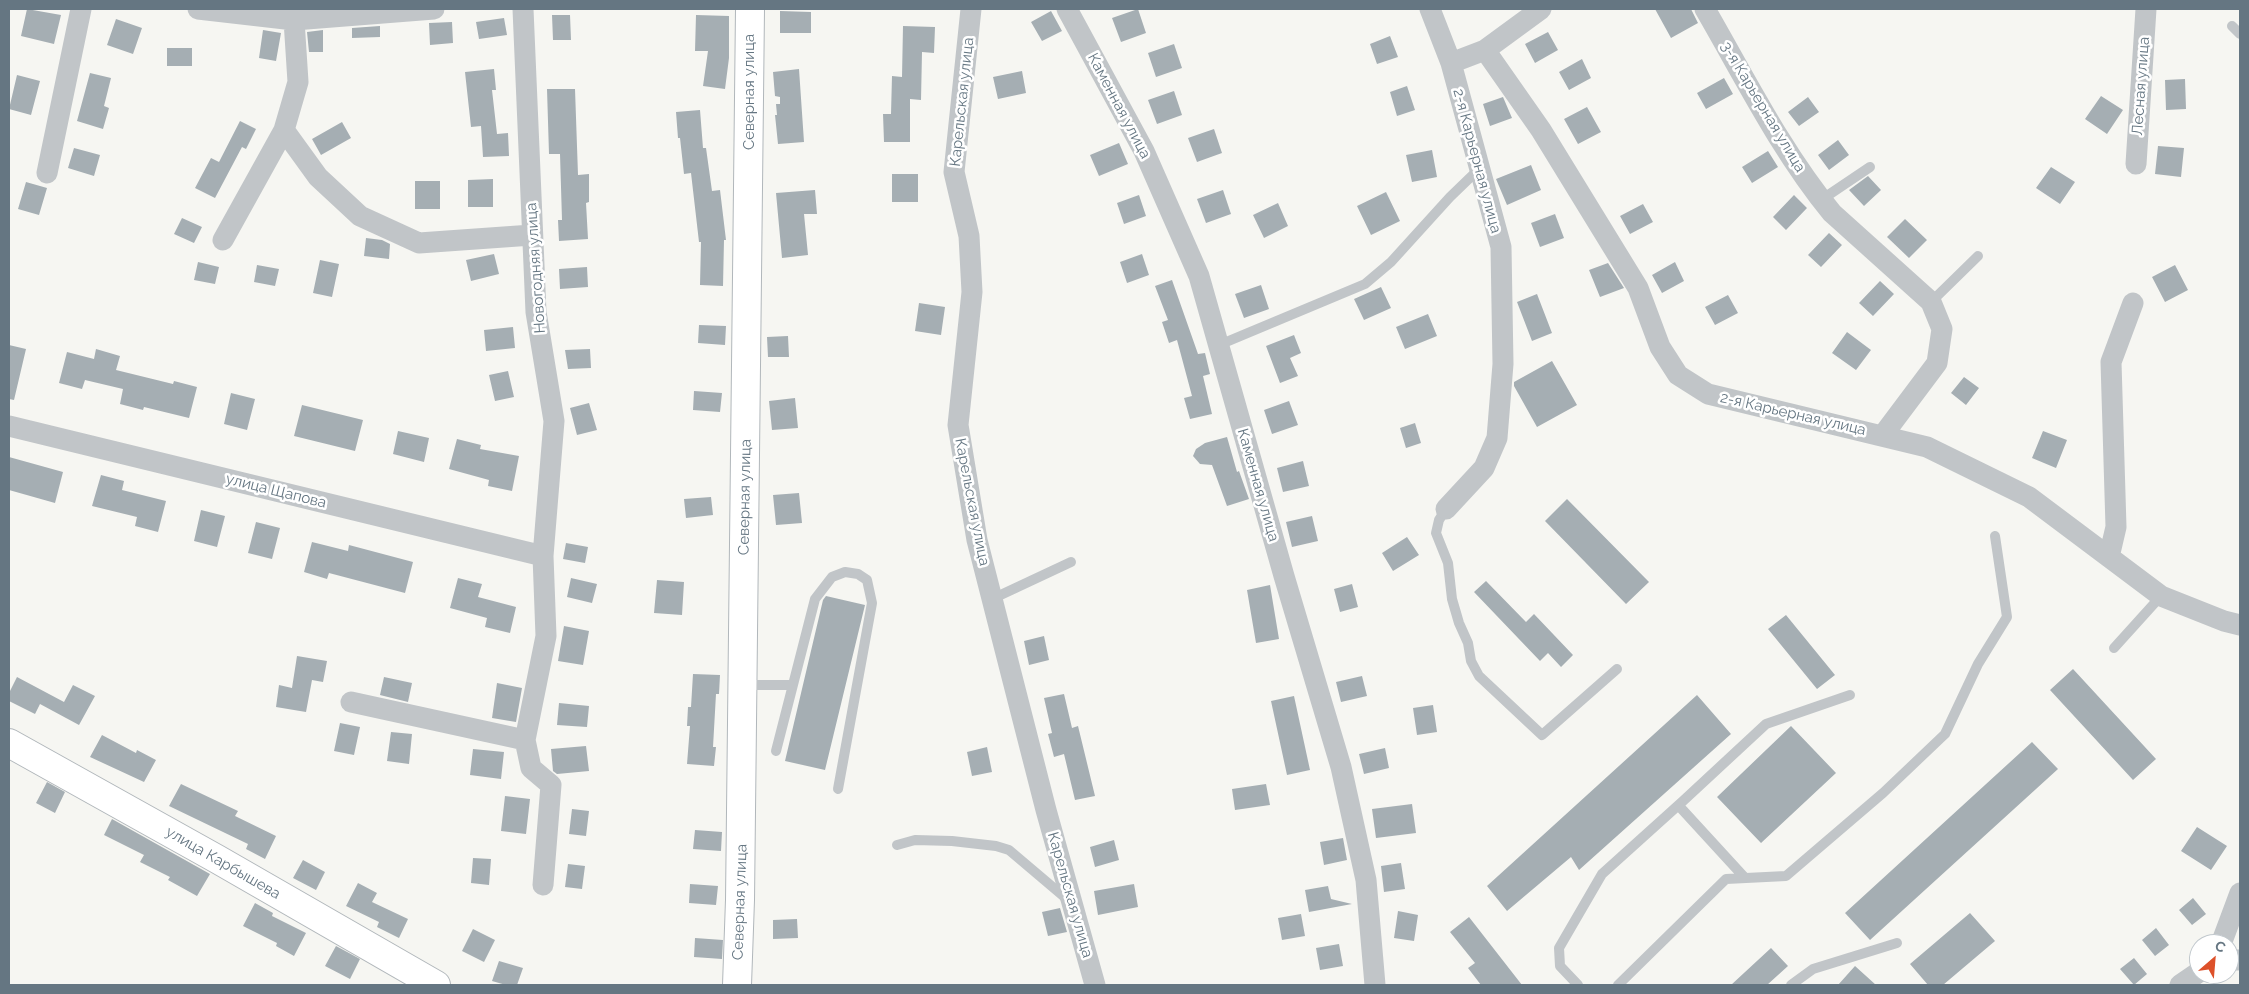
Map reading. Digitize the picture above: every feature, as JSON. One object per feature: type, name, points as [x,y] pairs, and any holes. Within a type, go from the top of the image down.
[{"type":"main road","name":"Северная улица","points":[[737,985],[743,684],[750,9]]},
{"type":"main road","name":"улица Карбышева","points":[[9,743],[217,859],[436,985]]},
{"type":"street","points":[[47,173],[81,9]]},
{"type":"street","points":[[198,9],[294,20],[434,9]]},
{"type":"street","name":"Новогодняя улица","points":[[523,9],[536,312],[554,421],[543,556],[546,636],[525,740]]},
{"type":"street","name":"Карельская улица","points":[[972,9],[954,172],[969,236],[972,292],[958,425],[977,540],[1046,810],[1095,985]]},
{"type":"street","name":"Каменная улица","points":[[1067,9],[1144,151],[1199,276],[1284,576],[1341,767],[1366,880],[1375,985]]},
{"type":"street","name":"2-я Карьерная улица","points":[[1430,9],[1451,63],[1500,247],[1503,364],[1497,438],[1484,468],[1446,509]]},
{"type":"street","points":[[1451,63],[1485,50],[1541,9]]},
{"type":"street","name":"3-я Карьерная улица","points":[[1705,9],[1790,158],[1821,200],[1832,213],[1931,302],[1942,328],[1937,363],[1883,435]]},
{"type":"street","name":"Лесная улица","points":[[2136,164],[2146,9]]},
{"type":"street","points":[[223,240],[284,130],[298,82],[294,20]]},
{"type":"street","name":"2-я Карьерная улица","points":[[1485,50],[1541,130],[1638,288],[1660,347],[1678,375],[1708,394],[1927,447],[2029,497],[2125,571],[2161,596],[2224,621],[2240,625]]},
{"type":"street","points":[[284,130],[318,177],[360,216],[419,243],[532,235]]},
{"type":"street","points":[[2109,557],[2116,528],[2111,362],[2133,303]]},
{"type":"street","name":"улица Щапова","points":[[9,426],[543,556]]},
{"type":"street","points":[[351,702],[525,740],[531,768],[551,785],[543,885]]},
{"type":"street","points":[[2225,934],[2240,893]]},
{"type":"lane","points":[[2232,26],[2240,34]]},
{"type":"lane","points":[[1821,200],[1870,166]]},
{"type":"lane","points":[[1219,344],[1365,284],[1391,262],[1450,197],[1479,169]]},
{"type":"lane","points":[[1931,302],[1978,256]]},
{"type":"lane","points":[[1446,509],[1439,520],[1436,534],[1448,563],[1452,599],[1459,623],[1468,643],[1471,661],[1479,676],[1542,735],[1617,669]]},
{"type":"lane","points":[[1618,985],[1726,879],[1786,876],[1883,793],[1946,734],[1978,664],[2007,617],[1995,536]]},
{"type":"lane","points":[[992,599],[1071,562]]},
{"type":"lane","points":[[776,751],[815,599],[832,577],[845,572],[858,574],[867,580],[872,603],[838,789]]},
{"type":"lane","points":[[2114,648],[2161,596]]},
{"type":"lane","points":[[743,684],[793,685]]},
{"type":"lane","points":[[1578,985],[1560,966],[1559,948],[1602,874],[1766,724],[1850,695]]},
{"type":"lane","points":[[1678,806],[1745,878]]},
{"type":"lane","points":[[897,845],[916,840],[952,841],[996,846],[1009,850],[1073,903]]},
{"type":"lane","points":[[1791,985],[1813,969],[1897,943]]},
{"type":"building","points":[[27,9],[61,15],[54,44],[21,36]]},
{"type":"building","points":[[1138,9],[1146,33],[1121,42],[1112,18]]},
{"type":"building","points":[[1655,9],[1691,9],[1698,23],[1671,38]]},
{"type":"building","points":[[780,11],[811,12],[811,33],[780,33]]},
{"type":"building","points":[[1051,11],[1062,31],[1042,41],[1031,22]]},
{"type":"building","points":[[552,15],[570,15],[571,40],[553,40]]},
{"type":"building","points":[[696,15],[729,16],[729,58],[725,89],[703,86],[708,51],[695,51]]},
{"type":"building","points":[[504,18],[507,35],[479,39],[476,22]]},
{"type":"building","points":[[116,19],[142,28],[133,54],[107,45]]},
{"type":"building","points":[[452,22],[453,43],[430,45],[429,23]]},
{"type":"building","points":[[380,26],[380,37],[352,38],[352,28]]},
{"type":"building","points":[[903,26],[935,27],[934,53],[922,52],[921,100],[910,99],[910,142],[884,142],[883,114],[891,114],[892,76],[902,77]]},
{"type":"building","points":[[263,30],[281,33],[276,61],[259,58]]},
{"type":"building","points":[[323,30],[323,52],[309,52],[307,32]]},
{"type":"building","points":[[1548,32],[1558,50],[1535,63],[1525,44]]},
{"type":"building","points":[[1390,36],[1398,57],[1377,64],[1370,44]]},
{"type":"building","points":[[1174,44],[1182,68],[1156,77],[1148,53]]},
{"type":"building","points":[[167,48],[192,48],[192,66],[167,66]]},
{"type":"building","points":[[1582,59],[1591,78],[1569,90],[1559,72]]},
{"type":"building","points":[[494,69],[496,90],[492,90],[497,134],[508,133],[509,156],[483,157],[481,126],[471,127],[465,72]]},
{"type":"building","points":[[799,69],[804,142],[778,144],[775,115],[777,115],[776,104],[780,104],[780,97],[775,96],[773,72]]},
{"type":"building","points":[[1022,71],[1026,93],[998,99],[993,77]]},
{"type":"building","points":[[90,73],[111,78],[104,106],[109,108],[103,129],[77,121]]},
{"type":"building","points":[[17,75],[40,81],[31,115],[9,109]]},
{"type":"building","points":[[1724,78],[1733,94],[1706,109],[1697,93]]},
{"type":"building","points":[[2185,79],[2186,109],[2166,110],[2165,80]]},
{"type":"building","points":[[1407,86],[1415,110],[1397,116],[1390,92]]},
{"type":"building","points":[[547,89],[575,89],[578,175],[589,174],[589,202],[586,203],[588,239],[559,241],[558,220],[562,220],[560,154],[549,154]]},
{"type":"building","points":[[1174,91],[1182,115],[1157,124],[1148,100]]},
{"type":"building","points":[[2101,96],[2123,110],[2107,134],[2085,119]]},
{"type":"building","points":[[1503,97],[1512,118],[1490,126],[1483,104]]},
{"type":"building","points":[[1808,97],[1819,112],[1799,126],[1788,112]]},
{"type":"building","points":[[1587,107],[1601,132],[1578,144],[1564,119]]},
{"type":"building","points":[[700,110],[703,148],[706,148],[712,191],[720,190],[726,240],[724,240],[723,286],[700,285],[701,242],[699,242],[691,173],[684,174],[680,138],[678,138],[676,112]]},
{"type":"building","points":[[240,121],[256,129],[246,149],[242,147],[215,198],[195,188],[211,158],[219,162]]},
{"type":"building","points":[[342,122],[351,138],[321,155],[312,139]]},
{"type":"building","points":[[1214,129],[1222,153],[1197,162],[1188,138]]},
{"type":"building","points":[[1838,140],[1849,155],[1829,170],[1818,155]]},
{"type":"building","points":[[1119,143],[1128,164],[1099,176],[1090,155]]},
{"type":"building","points":[[2158,146],[2184,148],[2181,177],[2155,174]]},
{"type":"building","points":[[74,148],[100,155],[94,176],[68,168]]},
{"type":"building","points":[[1432,150],[1437,177],[1412,182],[1406,155]]},
{"type":"building","points":[[1768,151],[1778,167],[1752,183],[1742,167]]},
{"type":"building","points":[[1531,165],[1541,190],[1507,205],[1496,179]]},
{"type":"building","points":[[2051,167],[2075,182],[2060,204],[2036,188]]},
{"type":"building","points":[[892,174],[918,174],[918,202],[892,202]]},
{"type":"building","points":[[1868,176],[1881,190],[1864,206],[1849,190]]},
{"type":"building","points":[[493,179],[493,207],[468,207],[468,180]]},
{"type":"building","points":[[415,181],[440,181],[440,209],[415,209]]},
{"type":"building","points":[[26,182],[47,188],[39,215],[18,209]]},
{"type":"building","points":[[815,190],[817,214],[804,214],[808,255],[782,258],[776,193]]},
{"type":"building","points":[[1223,190],[1231,214],[1206,223],[1197,199]]},
{"type":"building","points":[[1386,192],[1400,221],[1371,235],[1357,206]]},
{"type":"building","points":[[1139,195],[1146,216],[1124,224],[1117,203]]},
{"type":"building","points":[[1794,195],[1807,208],[1786,230],[1773,217]]},
{"type":"building","points":[[1278,203],[1288,226],[1264,238],[1253,215]]},
{"type":"building","points":[[1643,204],[1653,222],[1630,234],[1620,216]]},
{"type":"building","points":[[1555,214],[1564,238],[1540,247],[1531,223]]},
{"type":"building","points":[[182,218],[202,227],[194,243],[174,234]]},
{"type":"building","points":[[1905,219],[1927,240],[1909,258],[1887,237]]},
{"type":"building","points":[[1829,233],[1842,245],[1821,267],[1808,255]]},
{"type":"building","points":[[366,238],[382,240],[390,244],[389,259],[364,256]]},
{"type":"building","points":[[494,254],[499,274],[471,281],[466,260]]},
{"type":"building","points":[[1142,254],[1149,275],[1127,283],[1120,262]]},
{"type":"building","points":[[320,260],[339,264],[332,297],[313,293]]},
{"type":"building","points":[[198,262],[219,267],[215,284],[194,280]]},
{"type":"building","points":[[1675,262],[1684,281],[1662,293],[1652,275]]},
{"type":"building","points":[[1608,263],[1624,288],[1600,297],[1589,270]]},
{"type":"building","points":[[257,265],[279,269],[275,286],[254,282]]},
{"type":"building","points":[[2175,265],[2188,290],[2165,302],[2152,277]]},
{"type":"building","points":[[587,267],[588,287],[560,289],[559,269]]},
{"type":"building","points":[[1172,280],[1198,354],[1205,353],[1210,374],[1203,376],[1212,414],[1190,419],[1184,398],[1192,396],[1177,340],[1169,343],[1162,322],[1168,320],[1155,286]]},
{"type":"building","points":[[1880,281],[1894,294],[1873,316],[1859,303]]},
{"type":"building","points":[[1261,285],[1269,309],[1244,318],[1235,294]]},
{"type":"building","points":[[1381,287],[1391,308],[1364,320],[1354,299]]},
{"type":"building","points":[[1537,294],[1552,333],[1532,341],[1517,302]]},
{"type":"building","points":[[1728,295],[1738,313],[1715,325],[1705,307]]},
{"type":"building","points":[[919,303],[945,307],[941,335],[915,331]]},
{"type":"building","points":[[1428,314],[1437,336],[1405,349],[1396,327]]},
{"type":"building","points":[[699,325],[726,326],[725,345],[698,343]]},
{"type":"building","points":[[513,327],[515,348],[486,351],[484,330]]},
{"type":"building","points":[[1847,332],[1871,350],[1856,370],[1832,353]]},
{"type":"building","points":[[1294,335],[1301,353],[1290,358],[1298,376],[1280,383],[1266,346]]},
{"type":"building","points":[[788,336],[789,357],[768,357],[767,337]]},
{"type":"building","points":[[9,345],[26,349],[14,400],[9,399]]},
{"type":"building","points":[[96,349],[120,356],[116,370],[173,384],[174,381],[197,387],[189,418],[144,407],[143,410],[120,404],[123,389],[85,380],[82,389],[59,383],[67,352],[94,359]]},
{"type":"building","points":[[590,349],[591,368],[568,369],[565,350]]},
{"type":"building","points":[[1552,361],[1577,405],[1537,427],[1514,386],[1514,382]]},
{"type":"building","points":[[508,371],[514,397],[495,401],[489,375]]},
{"type":"building","points":[[1964,377],[1979,388],[1966,405],[1951,393]]},
{"type":"building","points":[[694,391],[722,393],[720,412],[693,410]]},
{"type":"building","points":[[231,393],[255,399],[247,430],[224,424]]},
{"type":"building","points":[[795,398],[798,428],[772,430],[769,401]]},
{"type":"building","points":[[1289,401],[1298,425],[1272,434],[1264,410]]},
{"type":"building","points":[[589,403],[597,430],[577,435],[570,408]]},
{"type":"building","points":[[302,405],[363,420],[355,451],[294,436]]},
{"type":"building","points":[[1415,423],[1421,443],[1406,448],[1400,428]]},
{"type":"building","points":[[398,431],[429,438],[424,462],[393,454]]},
{"type":"building","points":[[2043,431],[2067,440],[2056,468],[2032,458]]},
{"type":"building","points":[[1227,437],[1237,472],[1239,471],[1249,499],[1227,506],[1212,465],[1200,464],[1193,456],[1196,449],[1205,443]]},
{"type":"building","points":[[457,439],[481,445],[480,449],[519,456],[512,491],[488,486],[489,480],[449,469]]},
{"type":"building","points":[[9,457],[63,472],[55,503],[9,490]]},
{"type":"building","points":[[1303,461],[1309,486],[1283,492],[1277,468]]},
{"type":"building","points":[[101,475],[124,481],[122,490],[166,501],[158,532],[135,526],[137,517],[92,506]]},
{"type":"building","points":[[799,493],[802,523],[776,525],[773,495]]},
{"type":"building","points":[[711,497],[713,515],[686,518],[684,499]]},
{"type":"building","points":[[1567,499],[1649,582],[1626,604],[1545,521]]},
{"type":"building","points":[[201,510],[225,516],[217,547],[194,541]]},
{"type":"building","points":[[1312,516],[1318,541],[1292,547],[1286,522]]},
{"type":"building","points":[[256,522],[280,528],[272,559],[248,553]]},
{"type":"building","points":[[1407,537],[1419,555],[1393,571],[1382,553]]},
{"type":"building","points":[[312,542],[348,551],[349,545],[413,562],[405,593],[329,573],[327,579],[304,572]]},
{"type":"building","points":[[566,543],[588,547],[585,563],[563,559]]},
{"type":"building","points":[[458,578],[482,584],[478,597],[516,607],[510,633],[485,627],[487,618],[450,608]]},
{"type":"building","points":[[571,578],[597,584],[592,603],[567,597]]},
{"type":"building","points":[[657,580],[684,582],[682,615],[654,613]]},
{"type":"building","points":[[1486,581],[1526,622],[1534,614],[1573,655],[1561,667],[1548,653],[1540,661],[1474,592]]},
{"type":"building","points":[[1352,584],[1358,607],[1340,612],[1334,589]]},
{"type":"building","points":[[1270,585],[1279,639],[1256,643],[1247,590]]},
{"type":"building","points":[[826,596],[865,605],[825,770],[785,761],[823,600]]},
{"type":"building","points":[[1786,615],[1835,675],[1817,689],[1768,629]]},
{"type":"building","points":[[564,626],[589,631],[583,665],[558,661]]},
{"type":"building","points":[[1044,636],[1049,660],[1029,665],[1024,641]]},
{"type":"building","points":[[297,656],[327,661],[323,682],[312,680],[306,712],[276,707],[279,685],[292,688]]},
{"type":"building","points":[[2073,669],[2156,759],[2133,780],[2050,690]]},
{"type":"building","points":[[693,674],[720,675],[719,694],[716,694],[713,747],[716,747],[714,766],[687,764],[690,726],[687,726],[688,707],[691,707]]},
{"type":"building","points":[[1362,676],[1367,696],[1341,702],[1336,682]]},
{"type":"building","points":[[17,677],[64,702],[73,685],[95,696],[79,725],[40,704],[35,714],[9,701],[9,693]]},
{"type":"building","points":[[384,677],[412,683],[408,702],[380,695]]},
{"type":"building","points":[[497,683],[522,688],[516,722],[492,718]]},
{"type":"building","points":[[1064,694],[1072,728],[1078,726],[1095,796],[1075,800],[1064,754],[1054,757],[1048,734],[1052,733],[1044,698]]},
{"type":"building","points":[[1697,695],[1731,734],[1579,870],[1571,857],[1507,911],[1487,886]]},
{"type":"building","points":[[1294,696],[1310,770],[1287,775],[1271,701]]},
{"type":"building","points":[[559,703],[589,706],[587,727],[557,725]]},
{"type":"building","points":[[1433,705],[1437,732],[1417,735],[1413,708]]},
{"type":"building","points":[[340,723],[360,727],[354,755],[334,751]]},
{"type":"building","points":[[1791,726],[1836,773],[1761,843],[1717,797]]},
{"type":"building","points":[[391,732],[412,734],[409,764],[387,761]]},
{"type":"building","points":[[102,735],[136,753],[137,750],[156,760],[144,782],[90,757]]},
{"type":"building","points":[[2032,742],[2058,769],[1870,940],[1845,913]]},
{"type":"building","points":[[586,746],[589,771],[557,774],[553,771],[551,749]]},
{"type":"building","points":[[987,747],[992,772],[972,776],[967,752]]},
{"type":"building","points":[[1385,748],[1389,768],[1364,774],[1359,754]]},
{"type":"building","points":[[473,749],[504,752],[501,779],[470,775]]},
{"type":"building","points":[[47,782],[65,792],[55,813],[36,803]]},
{"type":"building","points":[[181,784],[238,811],[235,816],[276,836],[265,859],[246,849],[248,844],[169,806]]},
{"type":"building","points":[[1266,784],[1270,805],[1235,810],[1232,789]]},
{"type":"building","points":[[505,796],[530,799],[526,834],[501,831]]},
{"type":"building","points":[[1412,804],[1416,833],[1376,838],[1372,809]]},
{"type":"building","points":[[572,809],[589,811],[586,836],[569,834]]},
{"type":"building","points":[[112,819],[210,874],[197,896],[168,880],[170,877],[140,862],[144,855],[104,835]]},
{"type":"building","points":[[2197,827],[2227,846],[2211,870],[2181,851]]},
{"type":"building","points":[[695,830],[722,832],[721,851],[693,849]]},
{"type":"building","points":[[1343,838],[1347,860],[1324,865],[1320,842]]},
{"type":"building","points":[[1114,840],[1119,860],[1095,867],[1090,847]]},
{"type":"building","points":[[473,858],[491,859],[489,885],[471,883]]},
{"type":"building","points":[[303,860],[325,872],[316,890],[293,878]]},
{"type":"building","points":[[1401,863],[1405,889],[1384,892],[1381,866]]},
{"type":"building","points":[[568,864],[585,866],[582,889],[565,887]]},
{"type":"building","points":[[358,883],[377,893],[372,902],[408,919],[399,938],[377,927],[379,922],[346,906]]},
{"type":"building","points":[[690,884],[718,886],[716,905],[689,903]]},
{"type":"building","points":[[1134,884],[1138,907],[1098,915],[1094,891]]},
{"type":"building","points":[[1328,886],[1331,899],[1352,904],[1309,912],[1305,890]]},
{"type":"building","points":[[2193,898],[2206,914],[2192,925],[2179,910]]},
{"type":"building","points":[[255,903],[273,913],[272,916],[306,933],[294,956],[276,946],[277,943],[243,926]]},
{"type":"building","points":[[1060,908],[1067,932],[1048,936],[1042,912]]},
{"type":"building","points":[[1398,911],[1418,915],[1414,941],[1394,938]]},
{"type":"building","points":[[1970,913],[1995,941],[1943,985],[1928,985],[1910,964]]},
{"type":"building","points":[[1301,914],[1305,936],[1282,940],[1278,918]]},
{"type":"building","points":[[1469,917],[1522,985],[1481,985],[1468,968],[1475,963],[1450,932]]},
{"type":"building","points":[[797,919],[798,938],[773,939],[773,920]]},
{"type":"building","points":[[2156,928],[2169,945],[2155,956],[2142,940]]},
{"type":"building","points":[[473,929],[495,940],[484,962],[462,951]]},
{"type":"building","points":[[695,938],[723,940],[722,959],[694,957]]},
{"type":"building","points":[[1339,944],[1343,966],[1320,970],[1316,948]]},
{"type":"building","points":[[336,946],[360,959],[350,979],[325,966]]},
{"type":"building","points":[[1771,948],[1788,966],[1767,985],[1731,985]]},
{"type":"building","points":[[2134,958],[2147,974],[2134,985],[2120,969]]},
{"type":"building","points":[[499,961],[523,968],[517,985],[506,985],[492,981]]},
{"type":"building","points":[[1855,966],[1876,985],[1838,985]]}]
